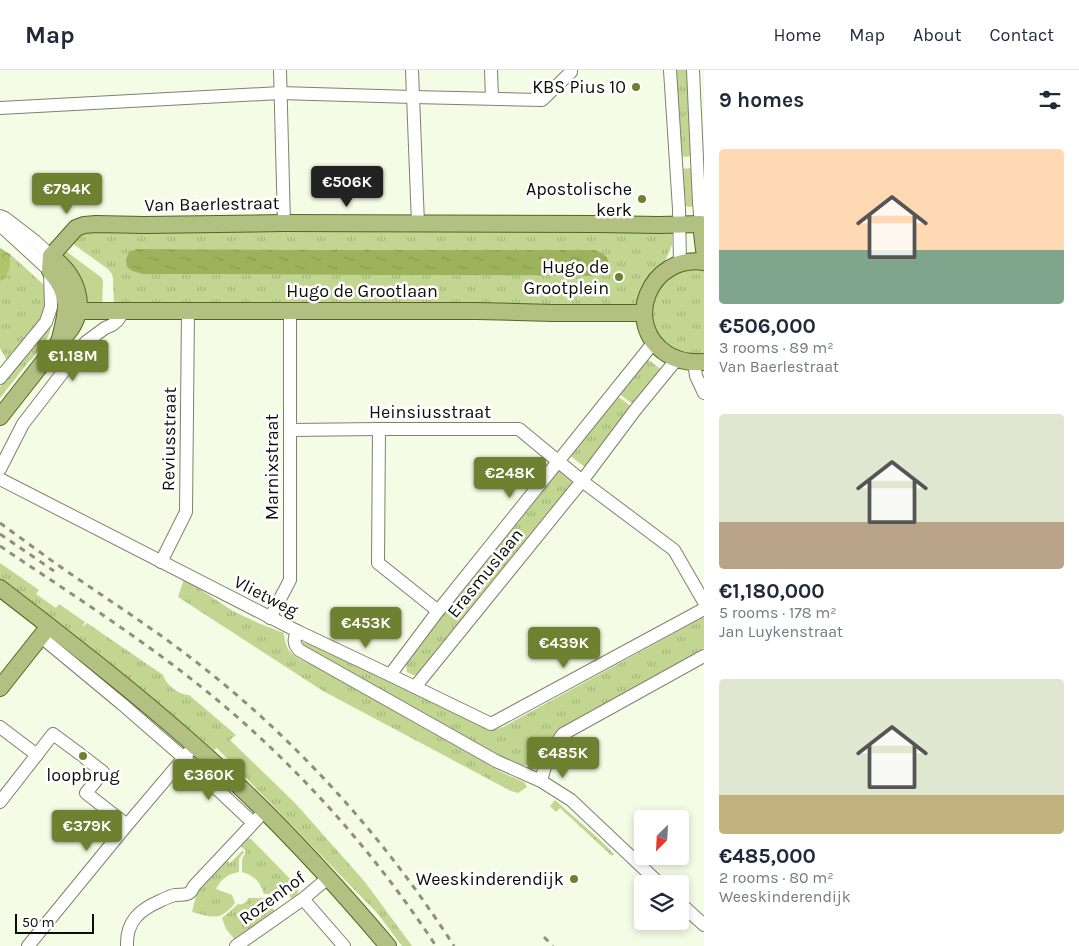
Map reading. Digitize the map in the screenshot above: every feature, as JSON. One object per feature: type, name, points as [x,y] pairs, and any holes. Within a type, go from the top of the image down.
[{"type":"main road","name":"Van Baerlestraat","points":[[50,263],[76,228],[96,224],[144,226],[284,223],[703,224]]},
{"type":"main road","points":[[703,224],[704,250]]},
{"type":"main road","points":[[699,362],[677,359],[662,350],[654,342],[647,329],[644,313],[648,295],[653,284],[666,270],[680,263],[704,262]]},
{"type":"main road","points":[[0,417],[59,342],[71,330],[76,321],[79,311],[79,296],[73,279],[67,270],[50,263]]},
{"type":"main road","points":[[50,263],[66,298],[66,314],[59,342]]},
{"type":"main road","name":"Hugo de Grootlaan","points":[[79,311],[644,313]]},
{"type":"main road","points":[[0,588],[44,631],[101,667],[186,755],[265,811],[323,883],[388,946]]},
{"type":"main road","points":[[0,688],[44,631]]},
{"type":"street","points":[[280,70],[284,223]]},
{"type":"street","points":[[412,70],[418,224]]},
{"type":"street","points":[[491,70],[492,98]]},
{"type":"street","points":[[0,108],[280,93],[542,100],[571,70]]},
{"type":"street","points":[[670,70],[680,263]]},
{"type":"street","points":[[693,70],[697,159],[703,224]]},
{"type":"street","points":[[675,160],[697,159]]},
{"type":"street","points":[[0,216],[35,241],[50,263],[51,307],[46,322],[0,378]]},
{"type":"street","points":[[0,225],[50,263]]},
{"type":"street","points":[[0,469],[23,424],[86,342],[105,328],[114,324],[124,311]]},
{"type":"street","name":"Reviusstraat","points":[[161,562],[186,512],[188,311]]},
{"type":"street","name":"Marnixstraat","points":[[270,618],[290,580],[290,311]]},
{"type":"street","name":"Erasmuslaan","points":[[390,675],[438,611],[654,342]]},
{"type":"street","name":"Erasmuslaan","points":[[415,687],[582,481],[636,409],[677,359]]},
{"type":"street","points":[[699,362],[696,376],[704,393]]},
{"type":"street","points":[[380,429],[378,563],[438,611]]},
{"type":"street","name":"Heinsiusstraat","points":[[290,430],[519,429],[558,461]]},
{"type":"street","points":[[558,461],[674,550],[704,602]]},
{"type":"street","name":"Vlietweg","points":[[0,479],[270,618],[490,724],[704,608]]},
{"type":"street","points":[[297,631],[294,644],[299,650],[496,761],[541,781],[571,800],[650,875]]},
{"type":"street","points":[[541,781],[544,767],[550,754],[564,734],[704,656]]},
{"type":"street","points":[[0,727],[36,755]]},
{"type":"street","points":[[0,802],[53,734],[103,772],[86,793],[127,825]]},
{"type":"street","points":[[28,946],[186,755],[253,823]]},
{"type":"street","points":[[128,946],[127,935],[131,924],[143,910],[174,895],[181,896],[192,891],[194,886],[265,811]]},
{"type":"street","name":"Rozenhof","points":[[236,946],[323,883]]},
{"type":"street","points":[[303,898],[344,946]]},
{"type":"street","points":[[689,912],[704,926]]},
{"type":"green space","points":[[675,70],[689,70],[691,156],[685,157],[679,155]]},
{"type":"green space","points":[[694,168],[696,205],[690,207],[682,205],[679,169]]},
{"type":"green space","points":[[152,227],[672,233],[672,245],[663,266],[641,290],[634,308],[114,307],[112,274],[108,269],[69,241],[78,232]],"holes":[[[137,249],[595,250],[596,276],[142,274],[132,271]]]},
{"type":"green space","points":[[0,248],[10,254],[10,266],[8,273],[0,282]]},
{"type":"green space","points":[[63,249],[102,278],[102,306],[85,307],[58,256]]},
{"type":"green space","points":[[10,254],[45,286],[47,296],[43,318],[8,362],[0,348],[0,282],[6,276],[9,269]]},
{"type":"green space","points":[[696,266],[704,267],[704,358],[699,359],[661,344],[649,311],[663,279]]},
{"type":"green space","points":[[50,324],[49,334],[44,343],[0,398],[0,387]]},
{"type":"green space","points":[[646,358],[662,370],[634,405],[618,393]]},
{"type":"green space","points":[[616,395],[632,407],[585,467],[569,455]]},
{"type":"green space","points":[[557,471],[565,472],[572,481],[569,491],[420,675],[413,675],[407,672],[406,665],[410,657]]},
{"type":"green space","points":[[0,563],[39,590],[36,594],[56,608],[59,604],[85,622],[83,626],[87,623],[163,675],[173,689],[189,695],[236,735],[230,740],[296,804],[365,882],[412,946],[402,946],[378,914],[217,748],[214,750],[0,579]]},
{"type":"green space","points":[[184,579],[233,611],[284,633],[286,645],[296,657],[313,664],[503,773],[524,782],[527,787],[518,793],[511,791],[323,691],[178,597]]},
{"type":"green space","points":[[704,617],[704,648],[563,728],[557,732],[530,763],[519,766],[496,757],[302,646],[303,642],[324,650],[486,728],[494,730],[503,727]]},
{"type":"green space","points":[[555,800],[614,854],[612,856],[560,808],[556,812],[550,806]]},
{"type":"green space","points":[[246,837],[251,839],[298,887],[297,894],[292,899],[284,889],[277,894],[264,894],[256,880],[242,872],[242,860],[246,851],[238,844]]},
{"type":"green space","points":[[242,851],[244,852],[239,859],[239,872],[225,878],[216,889],[232,895],[235,903],[220,916],[192,912],[198,888],[226,860],[230,863]]},
{"type":"green space","points":[[285,894],[271,905],[275,912],[236,941],[226,929],[222,918],[238,904],[246,902],[248,898],[262,898]]},
{"type":"water","points":[[137,249],[595,250],[605,256],[608,263],[605,270],[596,276],[142,274],[132,271],[127,267],[126,260],[129,252]]},
{"type":"railway","points":[[0,523],[178,648],[233,691],[269,724],[303,757],[368,829],[427,906],[454,946]]},
{"type":"railway","points":[[0,534],[54,571]]},
{"type":"railway","points":[[0,546],[148,646],[230,710],[263,740],[326,804],[356,838],[411,909],[436,946]]},
{"type":"railway","points":[[544,937],[553,946]]},
{"type":"place","name":"KBS Pius 10","points":[[636,87]]},
{"type":"place","name":"Apostolische kerk","points":[[642,199]]},
{"type":"place","name":"Hugo de Grootplein","points":[[619,277]]},
{"type":"place","name":"loopbrug","points":[[83,756]]},
{"type":"place","name":"Weeskinderendijk","points":[[574,879]]}]
